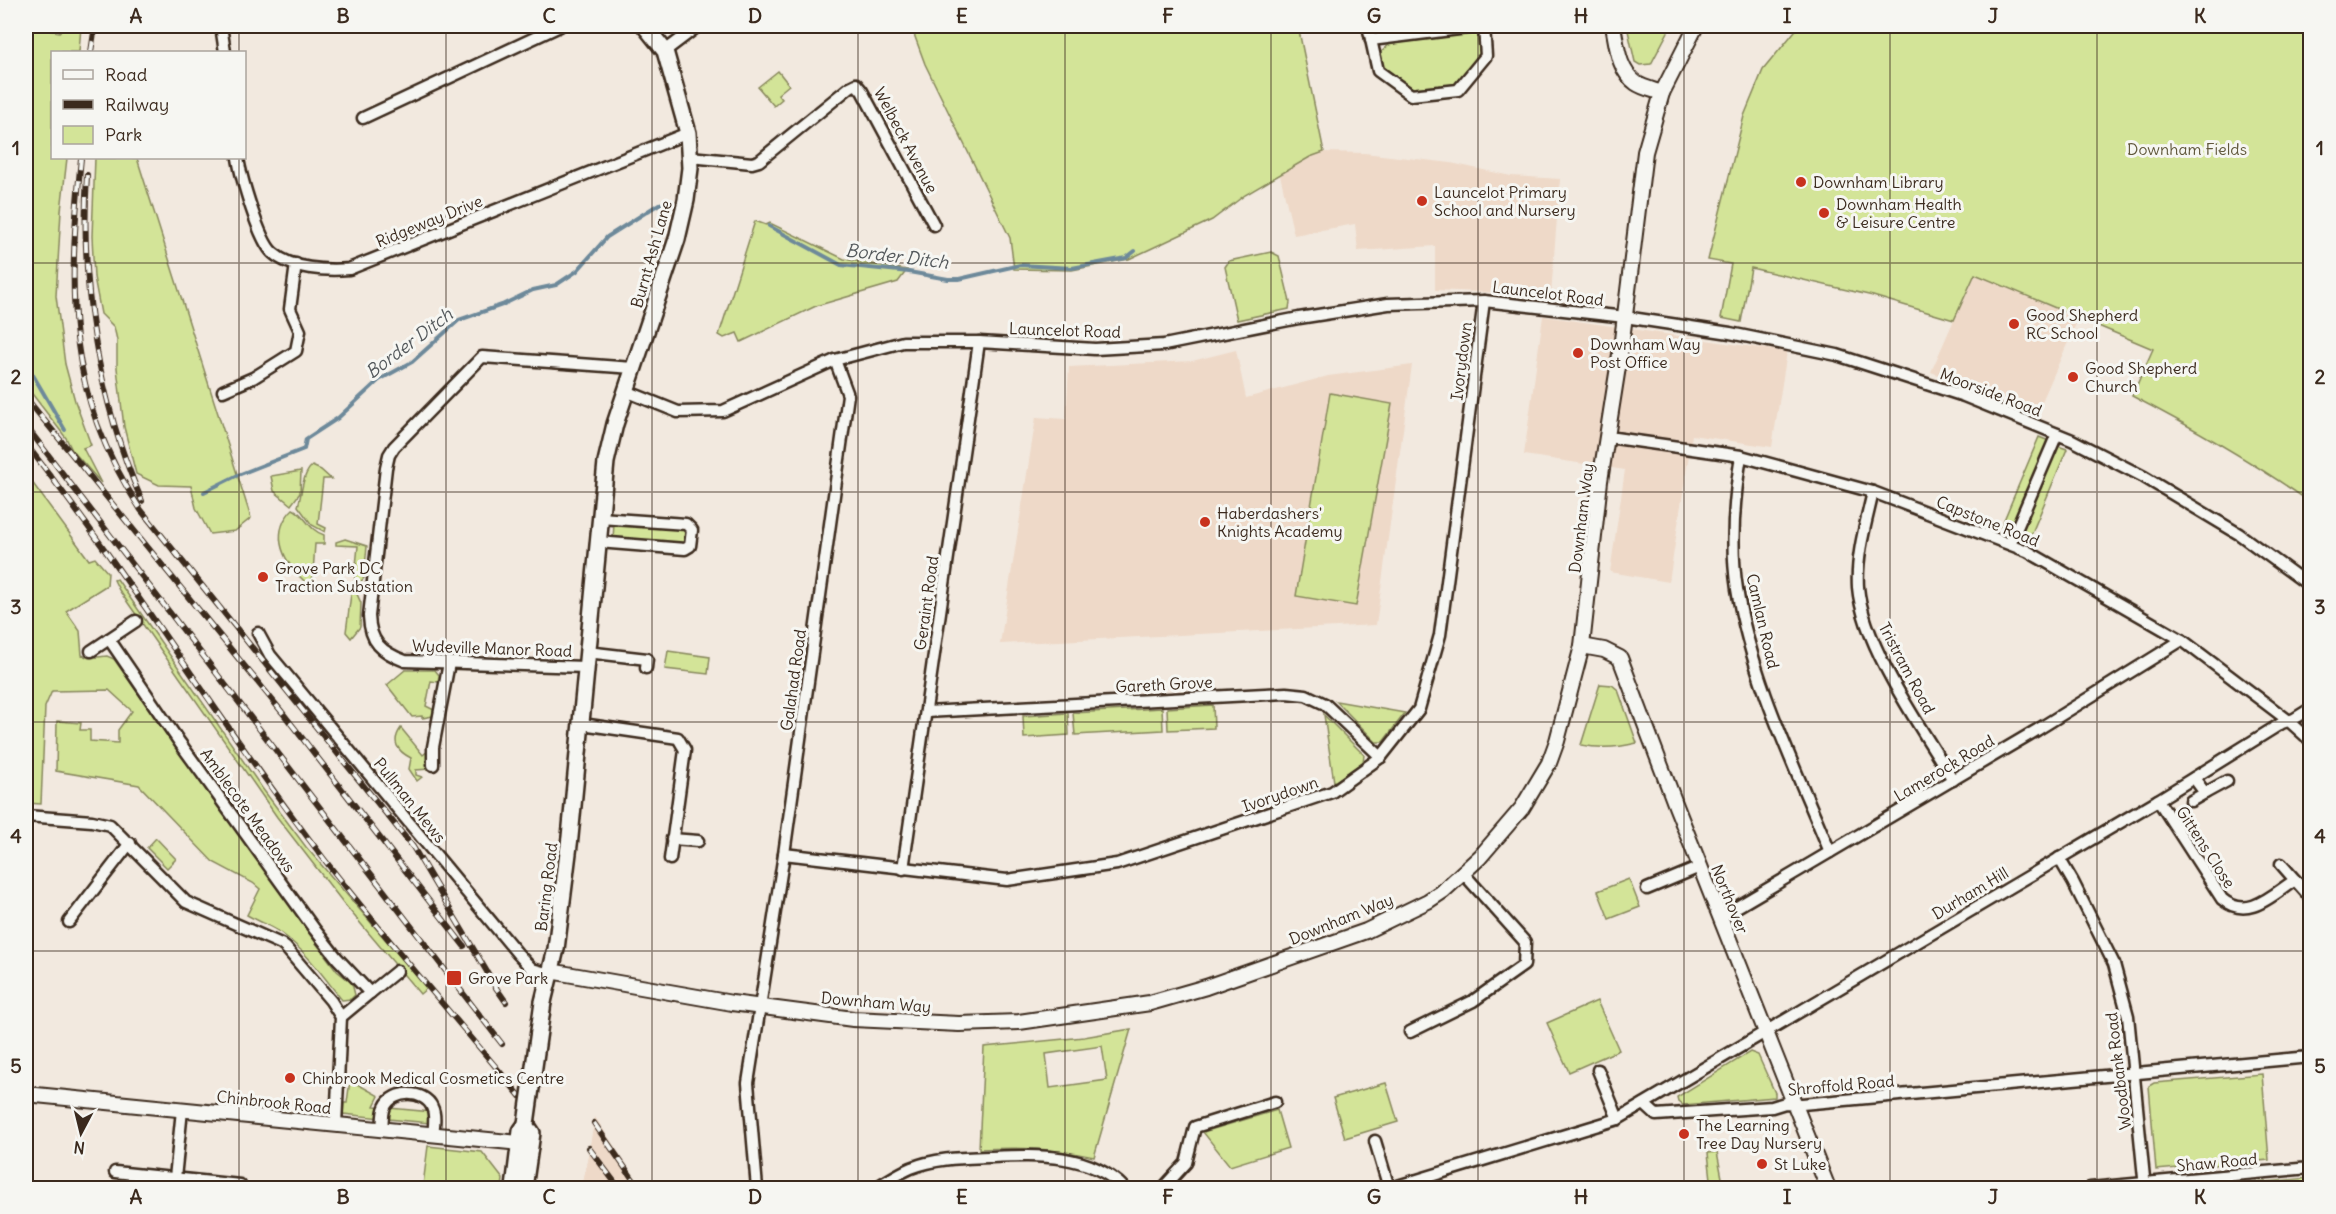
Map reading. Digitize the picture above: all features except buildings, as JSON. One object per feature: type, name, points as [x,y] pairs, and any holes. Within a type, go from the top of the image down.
[{"type":"main road","name":"Burnt Ash Lane","points":[[626,391],[677,239],[686,200],[690,157],[688,133],[665,51],[645,26]]},
{"type":"main road","name":"Baring Road","points":[[524,1188],[524,1149],[520,1131],[526,1124],[543,1002],[562,907],[609,445],[626,391]]},
{"type":"main road","name":"Baring Road","points":[[514,1188],[524,1149]]},
{"type":"street","points":[[221,26],[225,51]]},
{"type":"street","points":[[363,118],[560,26]]},
{"type":"street","points":[[665,51],[698,26]]},
{"type":"street","points":[[1368,26],[1371,40],[1378,71],[1411,95],[1458,90],[1486,56],[1484,26],[1371,40]]},
{"type":"street","points":[[1613,26],[1619,57],[1628,75],[1637,84],[1662,93]]},
{"type":"street","name":"Downham Way","points":[[550,973],[732,1004],[853,1019],[959,1024],[1019,1022],[1150,1003],[1206,987],[1366,931],[1428,901],[1463,873],[1502,833],[1537,787],[1557,741],[1582,646],[1600,481],[1625,317],[1645,152],[1662,93],[1696,26]]},
{"type":"street","name":"Welbeck Avenue","points":[[690,157],[752,163],[759,161],[856,84],[934,225]]},
{"type":"street","name":"Ridgeway Drive","points":[[238,159],[240,173],[265,242],[272,253],[296,264],[336,270],[349,269],[688,133]]},
{"type":"street","points":[[223,391],[253,378],[296,351],[300,331],[290,309],[296,264]]},
{"type":"street","name":"Launcelot Road","points":[[626,391],[678,412],[723,411],[835,360],[903,342],[979,342],[1095,349],[1164,345],[1299,318],[1388,304],[1484,301],[1625,317]]},
{"type":"street","name":"Ivorydown","points":[[784,854],[1008,880],[1117,864],[1332,792],[1381,757],[1419,709],[1440,635],[1484,301]]},
{"type":"street","name":"Moorside Road","points":[[1625,317],[1730,333],[1837,355],[1964,396],[2057,434],[2144,477],[2238,534],[2310,586]]},
{"type":"street","name":"Geraint Road","points":[[903,869],[979,342]]},
{"type":"street","name":"Wydeville Manor Road","points":[[586,659],[449,663],[405,661],[383,650],[370,632],[371,590],[389,455],[394,447],[482,357],[633,368]]},
{"type":"street","name":"Galahad Road","points":[[757,1188],[748,1083],[784,854],[848,395],[835,360]]},
{"type":"street","points":[[2010,544],[2057,434]]},
{"type":"street","name":"Capstone Road","points":[[1608,437],[1741,456],[1873,492],[2027,551],[2182,640],[2289,721],[2310,740]]},
{"type":"street","name":"Camlan Road","points":[[1741,456],[1736,486],[1734,535],[1737,588],[1753,662],[1830,852]]},
{"type":"street","name":"Tristram Road","points":[[1873,492],[1859,552],[1858,588],[1868,630],[1905,701],[1953,780]]},
{"type":"street","points":[[598,542],[685,549],[690,546],[692,530],[686,524],[600,518]]},
{"type":"street","points":[[92,651],[136,621]]},
{"type":"street","name":"Pullman Mews","points":[[258,633],[270,655],[518,954],[532,969],[550,973]]},
{"type":"street","name":"Amblecote Meadows","points":[[110,639],[181,743],[318,934],[370,993]]},
{"type":"street","name":"Lamerock Road","points":[[1720,917],[1953,780],[2182,640]]},
{"type":"street","name":"Northover","points":[[1582,646],[1604,650],[1620,658],[1700,867],[1828,1188]]},
{"type":"street","points":[[586,659],[647,658]]},
{"type":"street","points":[[433,765],[433,747],[449,663]]},
{"type":"street","name":"Gareth Grove","points":[[926,712],[1286,693],[1306,695],[1325,704],[1381,757]]},
{"type":"street","name":"Durham Hill","points":[[1644,1104],[2158,800],[2282,723],[2310,709]]},
{"type":"street","points":[[582,724],[682,736],[685,750],[670,859]]},
{"type":"street","points":[[2194,778],[2205,793]]},
{"type":"street","points":[[2191,801],[2226,781]]},
{"type":"street","name":"Gittens Close","points":[[2158,800],[2222,899],[2231,907],[2242,909],[2258,904],[2295,880]]},
{"type":"street","points":[[26,816],[104,822],[130,843],[186,902],[281,944],[331,1001],[341,1017],[336,1125]]},
{"type":"street","points":[[672,839],[698,841]]},
{"type":"street","points":[[69,922],[130,843]]},
{"type":"street","name":"Woodbank Road","points":[[2059,858],[2114,964],[2128,1016],[2145,1186]]},
{"type":"street","points":[[2282,864],[2310,897]]},
{"type":"street","points":[[1647,889],[1700,867]]},
{"type":"street","points":[[1410,1032],[1473,1001],[1524,965],[1525,942],[1463,873]]},
{"type":"street","points":[[341,1017],[396,971]]},
{"type":"street","name":"Shroffold Road","points":[[1644,1104],[1656,1115],[2310,1057]]},
{"type":"street","points":[[1598,1070],[1618,1119]]},
{"type":"street","name":"Chinbrook Road","points":[[26,1094],[433,1135],[524,1149]]},
{"type":"street","points":[[382,1130],[384,1107],[398,1096],[411,1094],[425,1098],[433,1107],[433,1135]]},
{"type":"street","points":[[1163,1188],[1186,1163],[1195,1127],[1275,1102]]},
{"type":"street","points":[[1375,1141],[1391,1188],[1618,1119],[1644,1104]]},
{"type":"street","points":[[175,1178],[182,1110]]},
{"type":"street","points":[[875,1188],[911,1168],[946,1159],[1024,1155],[1053,1156],[1095,1167],[1124,1188]]},
{"type":"street","name":"Shaw Road","points":[[2090,1188],[2183,1184],[2310,1168]]},
{"type":"street","points":[[115,1172],[240,1185],[240,1188]]},
{"type":"shaded area","name":"Launcelot Primary School and Nursery","points":[[1324,152],[1364,153],[1451,163],[1511,176],[1560,179],[1551,295],[1435,290],[1435,246],[1358,251],[1355,224],[1294,235],[1280,175],[1310,157]]},
{"type":"shaded area","name":"Good Shepherd RC School","points":[[1987,245],[2103,327],[2079,317],[2037,413],[1931,372]]},
{"type":"shaded area","points":[[1543,316],[1787,352],[1772,447],[1692,435],[1669,582],[1610,572],[1625,470],[1524,455]]},
{"type":"shaded area","name":"Haberdashers' Knights Academy","points":[[1236,350],[1246,398],[1328,376],[1412,365],[1376,625],[1000,644],[1036,417],[1066,419],[1069,367],[1192,361]]},
{"type":"shaded area","points":[[595,1117],[642,1188],[582,1188]]},
{"type":"green space","points":[[62,26],[81,26],[79,51],[51,51],[51,159],[67,159],[56,296],[65,364],[91,445],[83,448],[101,483],[72,450],[66,438],[26,386],[26,27],[60,32]]},
{"type":"green space","points":[[911,26],[1298,26],[1324,152],[1310,157],[1245,195],[1212,220],[1129,259],[1072,270],[1014,269],[1010,238],[925,64]]},
{"type":"green space","points":[[1627,26],[1670,28],[1651,64],[1640,65],[1635,62]]},
{"type":"green space","name":"Downham Fields","points":[[1799,26],[2310,26],[2310,502],[2223,446],[2132,396],[2153,349],[1975,274],[1954,320],[1873,296],[1751,268],[1741,322],[1721,318],[1731,264],[1708,260],[1744,116],[1763,70]]},
{"type":"green space","points":[[1477,33],[1480,35],[1481,53],[1456,84],[1413,88],[1382,66],[1380,53],[1390,44]]},
{"type":"green space","points":[[778,71],[789,85],[778,94],[782,99],[774,106],[758,87]]},
{"type":"green space","points":[[95,159],[137,159],[251,518],[235,531],[210,534],[196,508],[191,486],[159,485],[136,474],[124,427],[117,368],[117,340],[114,327],[101,314],[94,277],[92,236]]},
{"type":"green space","points":[[755,221],[766,225],[770,223],[844,259],[907,270],[898,282],[816,306],[741,342],[737,333],[724,338],[719,335]]},
{"type":"green space","points":[[1271,252],[1279,256],[1290,302],[1289,309],[1237,320],[1225,267],[1229,261]]},
{"type":"green space","points":[[1330,393],[1392,404],[1356,606],[1296,596]]},
{"type":"green space","points":[[2039,437],[2049,441],[2010,531],[2001,527]]},
{"type":"green space","points":[[2058,446],[2067,449],[2029,540],[2020,536]]},
{"type":"green space","points":[[312,466],[331,479],[323,479],[318,524],[326,528],[325,532],[312,525],[298,506],[304,479]]},
{"type":"green space","points":[[301,471],[300,493],[291,505],[274,491],[271,476]]},
{"type":"green space","points":[[26,474],[89,560],[95,558],[108,573],[107,585],[66,611],[80,631],[82,655],[89,658],[107,656],[114,659],[223,814],[265,866],[316,943],[337,971],[352,983],[355,995],[351,999],[342,1000],[314,964],[290,940],[273,928],[247,915],[260,889],[213,862],[139,785],[56,771],[57,721],[81,723],[80,730],[90,730],[90,741],[118,743],[118,730],[132,711],[109,690],[52,691],[45,707],[41,804],[26,803]]},
{"type":"green space","points":[[293,509],[314,530],[324,535],[324,544],[315,544],[312,587],[291,567],[282,549],[281,530],[284,521]]},
{"type":"green space","points":[[614,524],[687,529],[686,544],[613,539]]},
{"type":"green space","points":[[345,539],[367,546],[364,578],[357,586],[354,586],[358,546],[336,545],[336,542]]},
{"type":"green space","points":[[117,579],[262,788],[306,847],[427,988],[420,994],[345,905],[277,817],[119,590],[114,580]]},
{"type":"green space","points":[[353,591],[356,592],[361,603],[360,627],[351,638],[346,632]]},
{"type":"green space","points":[[668,651],[710,657],[708,674],[665,669]]},
{"type":"green space","points":[[405,670],[435,670],[439,675],[438,682],[431,681],[426,706],[434,710],[433,716],[412,717],[387,685]]},
{"type":"green space","points":[[1600,684],[1612,685],[1618,690],[1637,743],[1609,747],[1581,745]]},
{"type":"green space","points":[[1336,701],[1405,713],[1383,742],[1376,742]]},
{"type":"green space","points":[[1213,705],[1214,728],[1168,730],[1167,708]]},
{"type":"green space","points":[[1162,708],[1163,730],[1075,735],[1073,713]]},
{"type":"green space","points":[[1068,713],[1069,735],[1024,738],[1023,716]]},
{"type":"green space","points":[[1324,715],[1364,755],[1363,762],[1334,782]]},
{"type":"green space","points":[[401,728],[423,755],[430,749],[429,769],[416,770],[416,775],[422,777],[417,781],[409,769],[411,758],[397,746],[396,738]]},
{"type":"green space","points":[[156,838],[176,859],[167,868],[147,848]]},
{"type":"green space","points":[[1629,879],[1640,907],[1609,919],[1598,891]]},
{"type":"green space","points":[[1597,1001],[1619,1050],[1569,1072],[1547,1023]]},
{"type":"green space","points":[[1131,1029],[1094,1157],[1037,1149],[979,1149],[984,1047],[1084,1037]],"holes":[[[1102,1046],[1107,1080],[1050,1088],[1046,1054]]]},
{"type":"green space","points":[[1750,1052],[1758,1055],[1775,1097],[1683,1105],[1678,1101],[1677,1097]]},
{"type":"green space","points":[[2262,1074],[2269,1160],[2156,1170],[2149,1086],[2154,1083]]},
{"type":"green space","points":[[350,1080],[379,1096],[374,1106],[382,1107],[381,1118],[343,1114]]},
{"type":"green space","points":[[1386,1083],[1398,1122],[1345,1138],[1333,1098]]},
{"type":"green space","points":[[389,1108],[432,1112],[430,1123],[388,1119]]},
{"type":"green space","points":[[1277,1110],[1288,1148],[1230,1166],[1203,1132]]},
{"type":"green space","points":[[428,1146],[482,1152],[503,1179],[502,1188],[423,1185]]},
{"type":"green space","points":[[1717,1152],[1724,1188],[1712,1188],[1708,1153]]},
{"type":"green space","points":[[2310,1178],[2310,1188],[2200,1188]]},
{"type":"waterway","name":"Border Ditch","points":[[204,492],[238,475],[304,449],[306,439],[338,418],[379,380],[412,362],[459,320],[502,305],[533,290],[556,285],[577,271],[607,237],[659,204],[666,203]]},
{"type":"waterway","name":"Border Ditch","points":[[769,226],[841,265],[909,272],[948,279],[959,279],[1020,265],[1072,268],[1126,258],[1135,251]]},
{"type":"waterway","name":"Border Ditch","points":[[26,363],[65,430]]},
{"type":"railway","points":[[91,51],[95,26]]},
{"type":"railway","points":[[81,159],[74,253],[77,340],[85,382],[97,424],[116,467],[141,510],[413,847],[496,987]]},
{"type":"railway","points":[[87,175],[86,258],[95,342],[114,423],[142,501]]},
{"type":"railway","points":[[26,398],[282,712],[464,946]]},
{"type":"railway","points":[[26,426],[502,1044]]},
{"type":"railway","points":[[26,444],[102,546],[248,756],[324,859],[396,949],[520,1096]]},
{"type":"railway","points":[[492,982],[506,1002]]},
{"type":"railway","points":[[594,1123],[639,1188]]},
{"type":"railway","points":[[589,1148],[619,1188]]},
{"type":"place","name":"Downham Library","points":[[1801,182]]},
{"type":"place","name":"Launcelot Primary School and Nursery","points":[[1422,201]]},
{"type":"place","name":"Downham Health & Leisure Centre","points":[[1824,213]]},
{"type":"place","name":"Good Shepherd RC School","points":[[2014,324]]},
{"type":"place","name":"Downham Way Post Office","points":[[1578,353]]},
{"type":"place","name":"Good Shepherd Church","points":[[2073,377]]},
{"type":"place","name":"Haberdashers' Knights Academy","points":[[1205,522]]},
{"type":"place","name":"Grove Park DC Traction Substation","points":[[263,577]]},
{"type":"place","name":"Grove Park","points":[[454,978]]},
{"type":"place","name":"Chinbrook Medical Cosmetics Centre","points":[[290,1078]]},
{"type":"place","name":"The Learning Tree Day Nursery","points":[[1684,1134]]},
{"type":"place","name":"St Luke","points":[[1762,1164]]}]
